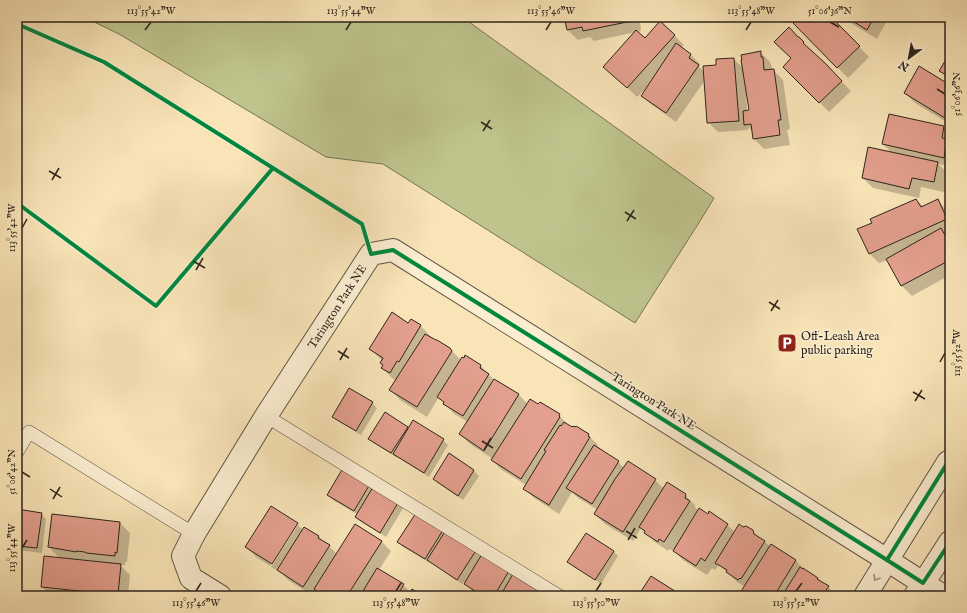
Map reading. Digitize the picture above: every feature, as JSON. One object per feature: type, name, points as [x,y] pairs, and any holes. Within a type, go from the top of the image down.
[{"type":"street","name":"Tarington Park NE","points":[[220,596],[192,578],[183,556],[194,534],[266,416],[371,254],[393,250],[887,560],[919,589],[943,596]]},
{"type":"street","points":[[865,596],[950,461]]},
{"type":"street","points":[[919,589],[950,542]]},
{"type":"lane","points":[[266,416],[559,596]]},
{"type":"lane","points":[[17,452],[29,432],[194,534]]},
{"type":"green space","points":[[84,17],[462,17],[714,198],[635,323],[383,164],[326,157],[119,34]]},
{"type":"building","points":[[564,17],[631,17],[632,21],[583,31],[582,27],[567,30]]},
{"type":"building","points":[[799,17],[831,17],[860,46],[837,68],[793,23]]},
{"type":"building","points":[[846,17],[874,17],[867,30]]},
{"type":"building","points":[[660,21],[675,35],[627,88],[603,67],[636,30],[645,38]]},
{"type":"building","points":[[789,27],[804,42],[803,43],[842,81],[819,103],[783,67],[791,58],[774,42]]},
{"type":"building","points":[[676,43],[691,54],[689,58],[699,65],[666,113],[641,96]]},
{"type":"building","points":[[761,51],[764,70],[774,69],[781,120],[778,120],[780,135],[753,139],[751,124],[744,125],[743,111],[749,110],[741,55]]},
{"type":"building","points":[[950,53],[950,77],[939,71]]},
{"type":"building","points":[[734,58],[739,121],[707,123],[703,66],[716,65],[716,59]]},
{"type":"building","points":[[919,66],[950,85],[950,121],[904,93]]},
{"type":"building","points":[[889,114],[944,126],[942,138],[947,139],[944,158],[882,144]]},
{"type":"building","points":[[868,147],[938,162],[934,182],[912,178],[909,189],[862,178]]},
{"type":"building","points":[[916,199],[921,207],[938,199],[947,219],[869,254],[857,229],[872,223],[870,219]]},
{"type":"building","points":[[941,228],[950,244],[946,248],[950,254],[950,260],[901,286],[886,259]]},
{"type":"building","points":[[392,312],[408,323],[411,319],[421,325],[399,362],[397,361],[390,373],[381,368],[383,365],[380,363],[383,358],[369,349]]},
{"type":"building","points":[[425,334],[450,348],[452,351],[417,407],[389,390]]},
{"type":"building","points":[[465,355],[481,365],[480,368],[489,374],[463,416],[443,404],[444,402],[437,397],[462,357],[464,358]]},
{"type":"building","points":[[494,379],[519,394],[484,451],[459,434]]},
{"type":"building","points":[[349,388],[373,402],[356,431],[332,417]]},
{"type":"building","points":[[530,399],[538,404],[540,402],[560,414],[560,417],[521,479],[491,460]]},
{"type":"building","points":[[385,412],[408,427],[391,453],[368,439]]},
{"type":"building","points":[[413,420],[444,439],[424,473],[393,454]]},
{"type":"building","points":[[564,422],[572,427],[576,426],[589,434],[588,436],[590,437],[549,505],[523,489],[546,451],[544,450],[560,425],[561,426]]},
{"type":"building","points":[[594,445],[619,461],[592,504],[566,488]]},
{"type":"building","points":[[449,453],[474,470],[458,496],[433,479]]},
{"type":"building","points":[[628,461],[656,479],[623,532],[594,514],[615,479]]},
{"type":"building","points":[[343,468],[370,484],[354,511],[327,495]]},
{"type":"building","points":[[667,482],[686,494],[685,498],[690,501],[664,542],[659,539],[658,542],[644,533],[645,531],[639,527]]},
{"type":"building","points":[[373,487],[398,503],[380,533],[355,517]]},
{"type":"building","points":[[271,506],[298,523],[272,564],[245,547]]},
{"type":"building","points":[[699,508],[708,514],[709,511],[728,524],[705,561],[701,558],[696,566],[673,551]]},
{"type":"building","points":[[17,509],[42,513],[37,548],[17,546]]},
{"type":"building","points":[[416,513],[443,530],[425,559],[397,542]]},
{"type":"building","points":[[52,514],[120,522],[117,553],[115,552],[115,556],[76,552],[48,547]]},
{"type":"building","points":[[355,524],[382,541],[347,596],[323,596],[314,589]]},
{"type":"building","points":[[739,524],[753,530],[754,534],[765,541],[741,579],[740,578],[738,580],[726,572],[727,570],[715,563]]},
{"type":"building","points":[[304,527],[330,545],[303,587],[277,570]]},
{"type":"building","points":[[446,530],[477,549],[457,580],[427,560]]},
{"type":"building","points":[[586,533],[614,551],[595,580],[567,562]]},
{"type":"building","points":[[771,544],[796,560],[774,596],[738,596]]},
{"type":"building","points":[[482,554],[509,571],[494,596],[483,596],[464,584]]},
{"type":"building","points":[[44,556],[121,564],[118,595],[41,587]]},
{"type":"building","points":[[800,567],[829,586],[822,596],[782,596]]},
{"type":"building","points":[[377,568],[404,584],[397,596],[360,596]]},
{"type":"building","points":[[513,574],[540,591],[537,596],[500,596]]},
{"type":"building","points":[[651,576],[678,593],[676,596],[638,596]]},
{"type":"building","points":[[412,589],[423,596],[408,596]]},
{"type":"cycle path","points":[[17,25],[104,62],[362,224],[371,254],[393,250],[923,583],[950,542]]},
{"type":"cycle path","points":[[17,203],[156,306],[273,168]]},
{"type":"cycle path","points":[[887,560],[950,461]]},
{"type":"place","name":"Off-Leash Area public parking","points":[[787,343]]}]
